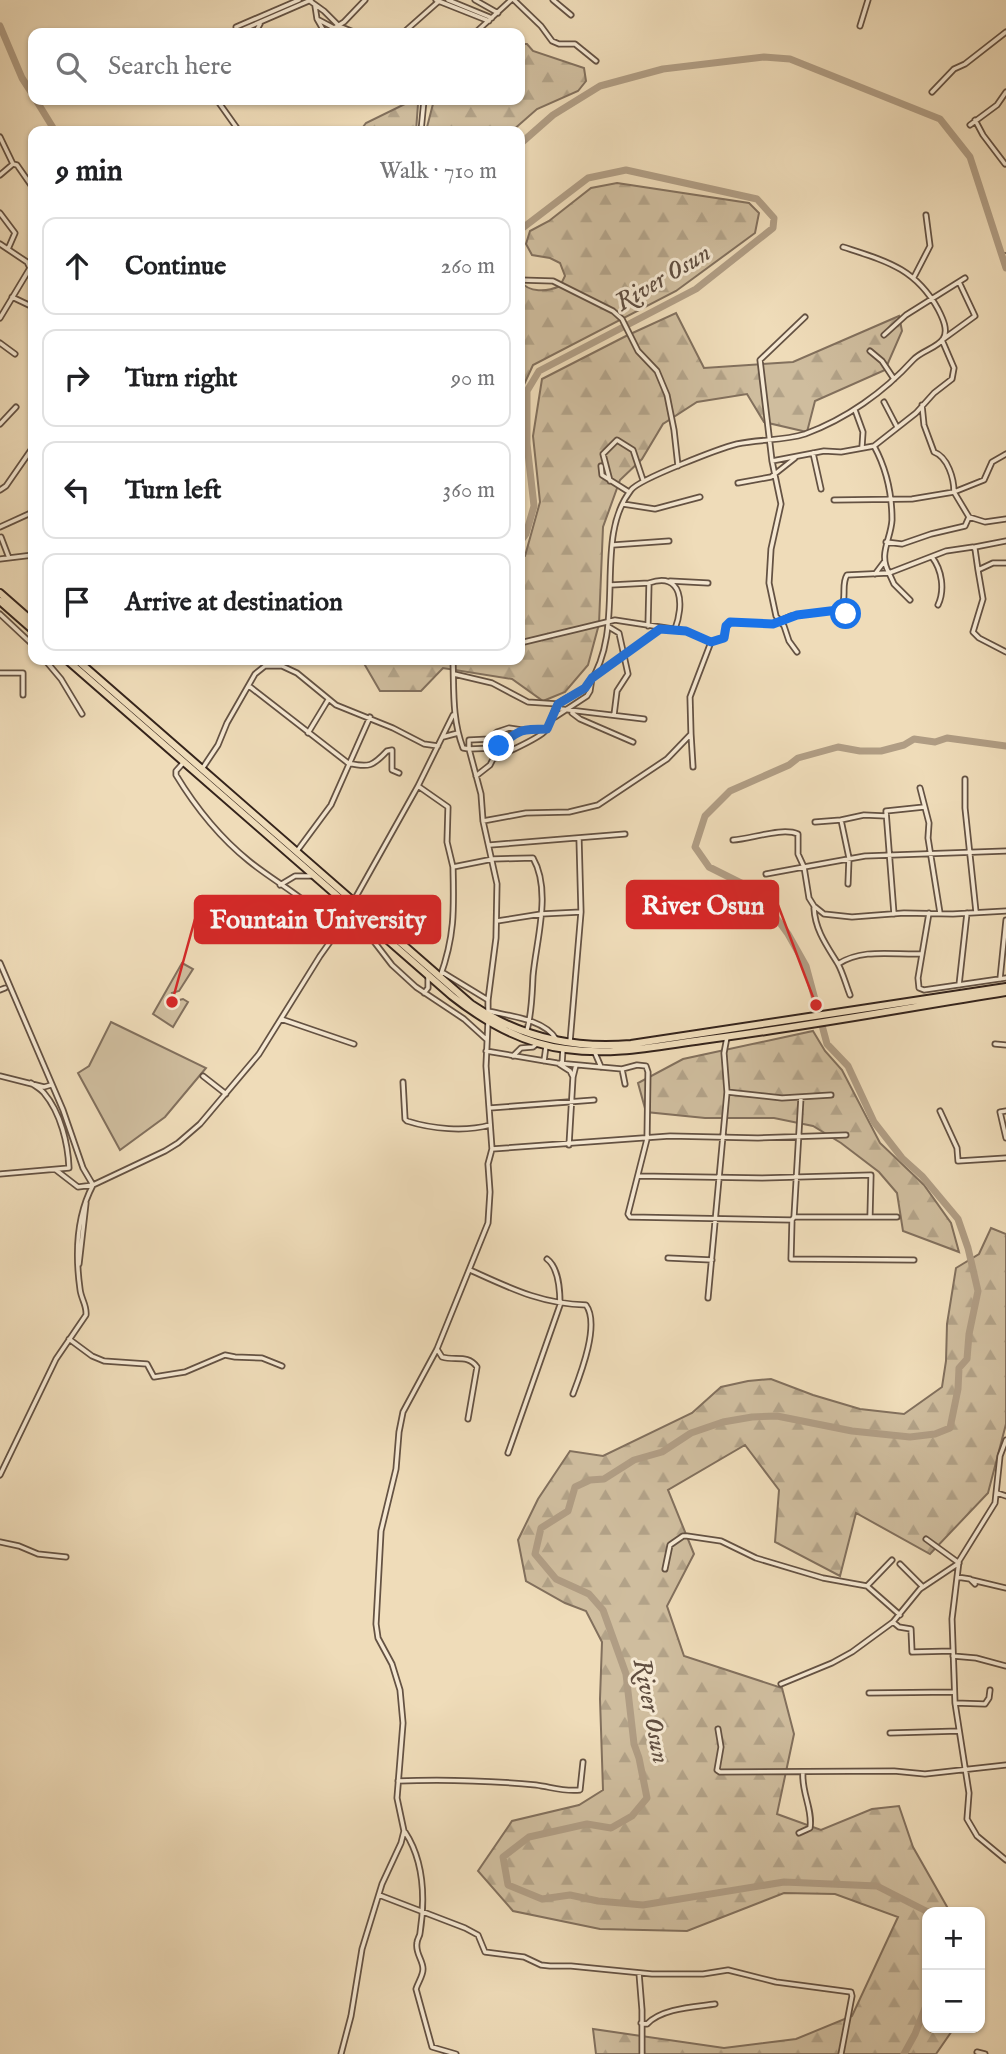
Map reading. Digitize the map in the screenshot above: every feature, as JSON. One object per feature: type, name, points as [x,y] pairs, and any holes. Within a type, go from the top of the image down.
[{"type":"highway","points":[[0,593],[28,618]]},
{"type":"highway","points":[[0,601],[28,626]]},
{"type":"highway","points":[[73,665],[428,976],[488,1016],[538,1043],[563,1049],[619,1051],[727,1037],[786,1024]]},
{"type":"highway","points":[[83,665],[297,851],[353,908],[441,974],[471,1004],[488,1016]]},
{"type":"highway","points":[[525,1035],[570,1044],[631,1044],[786,1024],[1006,989]]},
{"type":"street","points":[[236,28],[299,0]]},
{"type":"street","points":[[249,28],[310,0],[324,11],[337,27]]},
{"type":"street","points":[[337,27],[365,0]]},
{"type":"street","points":[[408,28],[437,0],[491,19]]},
{"type":"street","points":[[448,0],[491,19]]},
{"type":"street","points":[[475,0],[498,13]]},
{"type":"street","points":[[481,28],[513,0],[541,26],[552,41],[575,44],[596,61]]},
{"type":"street","points":[[553,0],[571,15]]},
{"type":"street","points":[[860,26],[868,0]]},
{"type":"street","points":[[315,6],[317,19],[323,28]]},
{"type":"street","points":[[317,19],[340,28]]},
{"type":"street","points":[[258,28],[261,22]]},
{"type":"street","points":[[932,92],[954,69],[965,64],[1006,32]]},
{"type":"street","points":[[971,125],[997,106],[1006,92]]},
{"type":"street","points":[[221,105],[235,126]]},
{"type":"street","points":[[421,126],[424,105]]},
{"type":"street","points":[[975,120],[982,135],[1006,164]]},
{"type":"street","points":[[0,137],[13,164],[17,165],[28,181]]},
{"type":"street","points":[[0,174],[13,164]]},
{"type":"street","points":[[0,213],[15,233],[8,249]]},
{"type":"street","points":[[915,277],[930,246],[926,215]]},
{"type":"street","points":[[0,244],[28,262]]},
{"type":"street","points":[[772,461],[874,446],[916,412],[934,393],[947,385],[954,375],[954,368],[942,340],[945,332],[943,319],[933,299],[915,277],[844,247]]},
{"type":"street","points":[[0,318],[28,271]]},
{"type":"street","points":[[884,335],[906,315],[965,278]]},
{"type":"street","points":[[525,280],[553,281],[614,311],[622,320],[638,351],[657,371],[667,395],[678,466]]},
{"type":"street","points":[[454,674],[492,683],[528,702],[558,704],[585,688],[605,646],[612,545],[629,492],[643,481],[726,447],[803,434],[855,410],[894,379],[916,356],[975,316],[959,282]]},
{"type":"street","points":[[12,297],[28,305]]},
{"type":"street","points":[[797,652],[774,611],[769,583],[771,549],[781,512],[781,495],[772,461],[760,360],[806,317]]},
{"type":"street","points":[[0,343],[15,354]]},
{"type":"street","points":[[870,351],[882,361],[894,379]]},
{"type":"street","points":[[884,402],[897,428]]},
{"type":"street","points":[[922,405],[934,452],[939,454],[947,466],[954,492],[969,517],[985,522],[1006,519]]},
{"type":"street","points":[[0,424],[16,407]]},
{"type":"street","points":[[855,410],[863,432],[862,447]]},
{"type":"street","points":[[610,481],[609,467],[603,454],[617,440],[633,450],[643,481]]},
{"type":"street","points":[[874,446],[883,465],[890,499],[891,526],[884,562],[894,584],[910,600]]},
{"type":"street","points":[[813,453],[821,489]]},
{"type":"street","points":[[0,490],[6,486],[28,454]]},
{"type":"street","points":[[834,500],[912,499],[954,492],[984,480],[992,462],[1006,454]]},
{"type":"street","points":[[738,483],[771,477],[795,458]]},
{"type":"street","points":[[601,466],[602,475],[629,492]]},
{"type":"street","points":[[623,504],[655,509],[700,497]]},
{"type":"street","points":[[0,527],[28,515]]},
{"type":"street","points":[[886,542],[902,544],[965,526],[969,517]]},
{"type":"street","points":[[1,537],[9,558]]},
{"type":"street","points":[[612,545],[669,541]]},
{"type":"street","points":[[838,610],[844,602],[845,578],[851,574],[889,573],[946,551],[1006,541]]},
{"type":"street","points":[[975,547],[984,599],[973,632],[1006,652]]},
{"type":"street","points":[[0,559],[28,556]]},
{"type":"street","points":[[932,557],[941,579],[942,594],[938,605]]},
{"type":"street","points":[[875,574],[884,562]]},
{"type":"street","points":[[978,570],[993,563],[1006,563]]},
{"type":"street","points":[[611,577],[620,583]]},
{"type":"street","points":[[611,585],[649,583],[660,579],[708,583]]},
{"type":"street","points":[[670,581],[678,594],[681,611],[675,629]]},
{"type":"street","points":[[648,626],[649,583]]},
{"type":"street","points":[[525,642],[621,620],[660,629],[675,629],[711,642],[724,638],[726,626],[730,622],[773,624],[791,616],[838,610],[849,615],[854,621]]},
{"type":"street","points":[[0,614],[28,640]]},
{"type":"street","points":[[608,625],[619,633],[628,674],[617,691],[614,715]]},
{"type":"street","points":[[553,718],[590,694],[592,678],[660,629]]},
{"type":"street","points":[[693,767],[690,697],[711,642]]},
{"type":"street","points":[[49,665],[61,678],[82,714]]},
{"type":"street","points":[[202,769],[218,745],[259,668],[276,665],[297,673],[328,700],[424,744],[439,746]]},
{"type":"street","points":[[453,665],[454,713],[463,748],[496,748],[510,735]]},
{"type":"street","points":[[0,673],[23,673],[23,695]]},
{"type":"street","points":[[249,686],[348,763],[363,767],[370,765],[392,750],[392,771],[399,773]]},
{"type":"street","points":[[242,698],[258,694]]},
{"type":"street","points":[[308,733],[328,700]]},
{"type":"street","points":[[566,700],[576,702]]},
{"type":"street","points":[[558,704],[561,709],[644,719]]},
{"type":"street","points":[[493,759],[529,742],[547,729],[558,704]]},
{"type":"street","points":[[568,710],[580,719],[634,743]]},
{"type":"street","points":[[56,1170],[65,1174],[78,1187],[93,1185],[178,1143],[226,1094],[259,1054],[353,908],[454,713]]},
{"type":"street","points":[[297,851],[331,805],[370,718]]},
{"type":"street","points":[[490,739],[497,732],[509,728],[547,729]]},
{"type":"street","points":[[456,2054],[432,2047],[416,1990],[423,1973],[416,1944],[421,1931],[419,1925],[423,1913],[423,1896],[416,1849],[404,1831],[397,1798],[403,1723],[400,1690],[392,1664],[378,1637],[376,1624],[379,1546],[382,1521],[396,1469],[403,1412],[437,1349],[488,1223],[488,1164],[492,1150],[486,1039],[497,921],[497,884],[468,743],[472,738],[499,740],[522,730]]},
{"type":"street","points":[[443,737],[458,733]]},
{"type":"street","points":[[483,821],[526,813],[569,812],[598,804],[667,759],[691,734]]},
{"type":"street","points":[[476,776],[490,765],[499,740]]},
{"type":"street","points":[[184,762],[176,775],[205,820],[247,860],[311,907],[336,933]]},
{"type":"street","points":[[965,779],[965,808],[976,912]]},
{"type":"street","points":[[418,786],[448,807],[447,842],[453,867],[454,923],[441,974],[488,1000]]},
{"type":"street","points":[[920,788],[929,823],[928,838],[940,913]]},
{"type":"street","points":[[894,914],[886,811],[924,807]]},
{"type":"street","points":[[815,822],[864,815],[886,816]]},
{"type":"street","points":[[841,820],[849,858],[848,884]]},
{"type":"street","points":[[733,840],[794,831],[799,835],[798,853],[804,867],[809,898],[824,915],[1006,911]]},
{"type":"street","points":[[490,845],[625,834]]},
{"type":"street","points":[[570,1044],[581,912],[579,838]]},
{"type":"street","points":[[766,874],[849,858],[1006,850]]},
{"type":"street","points":[[453,867],[492,859],[535,859],[541,893],[541,914],[529,1022],[521,1048],[513,1056]]},
{"type":"street","points":[[280,885],[295,876],[317,878]]},
{"type":"street","points":[[814,906],[818,929],[830,955],[838,964],[850,995]]},
{"type":"street","points":[[353,908],[392,965],[424,994],[464,1019],[486,1039]]},
{"type":"street","points":[[497,921],[541,914],[581,912]]},
{"type":"street","points":[[959,985],[967,913]]},
{"type":"street","points":[[929,914],[918,978],[919,988],[1006,978]]},
{"type":"street","points":[[1000,979],[1006,920]]},
{"type":"street","points":[[838,964],[864,953],[922,954]]},
{"type":"street","points":[[0,963],[63,1110],[83,1168],[93,1185]]},
{"type":"street","points":[[424,994],[429,988],[428,976]]},
{"type":"street","points":[[488,1016],[529,1022],[549,1030],[558,1042]]},
{"type":"street","points":[[281,1019],[354,1044]]},
{"type":"street","points":[[708,1298],[727,1092],[724,1053],[727,1037]]},
{"type":"street","points":[[521,1048],[533,1047],[538,1043]]},
{"type":"street","points":[[995,1044],[1006,1045]]},
{"type":"street","points":[[544,1061],[546,1045]]},
{"type":"street","points":[[560,1064],[563,1049]]},
{"type":"street","points":[[486,1051],[560,1064],[622,1069],[637,1065],[646,1066],[647,1139],[628,1214],[630,1217],[897,1217]]},
{"type":"street","points":[[594,1052],[601,1067]]},
{"type":"street","points":[[560,1064],[573,1077]]},
{"type":"street","points":[[569,1145],[576,1065]]},
{"type":"street","points":[[622,1069],[625,1084]]},
{"type":"street","points":[[0,1076],[44,1087],[51,1086]]},
{"type":"street","points":[[203,1076],[226,1094]]},
{"type":"street","points":[[403,1082],[407,1121],[437,1128],[475,1128],[491,1125]]},
{"type":"street","points":[[0,1174],[69,1168],[63,1131],[45,1094],[31,1083]]},
{"type":"street","points":[[727,1092],[748,1096],[831,1095]]},
{"type":"street","points":[[801,1097],[791,1259],[914,1260]]},
{"type":"street","points":[[490,1108],[594,1100]]},
{"type":"street","points":[[940,1111],[957,1148],[958,1161],[1006,1157]]},
{"type":"street","points":[[1006,1111],[1000,1112],[1006,1138]]},
{"type":"street","points":[[492,1150],[670,1136],[799,1138],[846,1135]]},
{"type":"street","points":[[638,1176],[796,1178],[871,1175],[870,1216]]},
{"type":"street","points":[[0,1475],[56,1359],[83,1319],[86,1310],[81,1300],[78,1266],[86,1201],[93,1185]]},
{"type":"street","points":[[668,1258],[712,1260]]},
{"type":"street","points":[[508,1453],[560,1305],[560,1291],[554,1268],[547,1259]]},
{"type":"street","points":[[470,1269],[532,1297],[560,1305],[586,1305],[591,1311],[589,1347],[573,1394]]},
{"type":"street","points":[[69,1339],[104,1361],[147,1364],[154,1377],[185,1373],[225,1354],[262,1358],[282,1366]]},
{"type":"street","points":[[437,1349],[442,1357],[471,1360],[477,1367],[467,1419]]},
{"type":"street","points":[[1006,1440],[1000,1456],[997,1493],[991,1512],[969,1541],[959,1563],[953,1619],[954,1692],[969,1793],[967,1819],[971,1828],[1006,1860]]},
{"type":"street","points":[[997,1493],[1006,1496]]},
{"type":"street","points":[[665,1569],[670,1545],[683,1536],[721,1541],[756,1558],[824,1578],[867,1586],[900,1615]]},
{"type":"street","points":[[926,1539],[959,1563]]},
{"type":"street","points":[[0,1542],[38,1554],[66,1557]]},
{"type":"street","points":[[867,1586],[892,1560]]},
{"type":"street","points":[[781,1684],[852,1652],[893,1622],[923,1587],[959,1563]]},
{"type":"street","points":[[900,1564],[923,1587]]},
{"type":"street","points":[[957,1577],[1006,1588]]},
{"type":"street","points":[[893,1622],[899,1627],[911,1629],[912,1652],[953,1654],[1006,1666]]},
{"type":"street","points":[[955,1703],[985,1704],[990,1690]]},
{"type":"street","points":[[869,1693],[954,1692]]},
{"type":"street","points":[[718,1730],[722,1747],[717,1770],[720,1772],[894,1771],[925,1774],[1006,1765]]},
{"type":"street","points":[[890,1733],[959,1731]]},
{"type":"street","points":[[398,1781],[537,1785],[572,1791],[580,1790],[583,1762]]},
{"type":"street","points":[[799,1833],[810,1828],[811,1822],[804,1792],[803,1772]]},
{"type":"street","points":[[341,2054],[351,2016],[362,1949],[404,1831]]},
{"type":"street","points":[[379,1895],[465,1928],[478,1935],[485,1952],[524,1957],[541,1965],[639,1973],[703,1974],[728,1970],[776,1982],[851,1992],[841,2054]]},
{"type":"street","points":[[639,1973],[642,2054]]},
{"type":"street","points":[[642,2023],[647,2024],[653,2017],[684,2008],[715,2004]]},
{"type":"street","points":[[977,2052],[985,2054]]},
{"type":"green space","points":[[525,44],[533,51],[584,68],[586,81],[578,91],[537,109],[518,126],[427,126],[433,105],[525,105]]},
{"type":"green space","points":[[403,105],[418,105],[416,126],[364,126]]},
{"type":"green space","points":[[617,183],[749,203],[759,213],[755,233],[676,291],[533,365],[525,382],[525,286],[533,289],[550,289],[560,286],[565,276],[560,263],[532,255],[526,244],[530,231],[549,221],[591,188]]},
{"type":"green space","points":[[676,313],[704,368],[793,362],[899,316],[902,331],[885,370],[815,401],[807,432],[764,422],[747,394],[697,402],[663,424],[642,459],[620,480],[603,527],[599,624],[588,665],[565,692],[543,701],[512,679],[443,668],[421,691],[380,691],[365,665],[525,665],[525,556],[540,502],[533,436],[542,379]]},
{"type":"green space","points":[[182,963],[193,969],[179,991],[172,993],[175,1001],[183,999],[188,1002],[173,1027],[153,1014]]},
{"type":"green space","points":[[111,1022],[206,1068],[165,1117],[120,1150],[78,1073],[89,1066]]},
{"type":"green space","points":[[813,1031],[825,1051],[842,1070],[880,1143],[924,1185],[951,1223],[959,1252],[903,1231],[897,1193],[879,1172],[813,1126],[774,1118],[705,1118],[646,1112],[638,1083],[683,1059]]},
{"type":"green space","points":[[991,1228],[1006,1234],[1006,1424],[988,1493],[930,1554],[856,1513],[840,1576],[775,1542],[779,1490],[745,1445],[668,1490],[694,1554],[667,1606],[684,1656],[782,1688],[794,1734],[777,1814],[821,1830],[872,1809],[899,1806],[913,1847],[947,1907],[922,1907],[922,2033],[951,2033],[936,2054],[596,2054],[593,2029],[724,2048],[796,2039],[852,2016],[898,1917],[835,1894],[784,1893],[687,1931],[600,1929],[513,1911],[478,1871],[512,1821],[579,1805],[603,1790],[600,1699],[602,1642],[586,1611],[565,1603],[526,1581],[518,1540],[538,1499],[570,1451],[603,1456],[692,1413],[721,1387],[771,1379],[860,1409],[904,1414],[942,1387],[947,1324],[956,1268],[979,1254]]},
{"type":"waterway","name":"River Osun","points":[[0,26],[28,87]]},
{"type":"waterway","name":"River Osun","points":[[525,140],[553,115],[600,86],[663,69],[764,57],[790,59],[940,119],[970,157],[1006,268]]},
{"type":"waterway","name":"River Osun","points":[[39,105],[52,126]]},
{"type":"waterway","name":"River Osun","points":[[525,226],[588,178],[626,170],[757,199],[774,218],[773,228],[696,289],[539,371],[527,391],[527,444],[534,506],[525,535]]},
{"type":"waterway","name":"River Osun","points":[[1001,253],[1006,253]]},
{"type":"waterway","name":"River Osun","points":[[922,1909],[877,1886],[784,1882],[643,1905],[598,1901],[570,1895],[542,1899],[508,1885],[503,1857],[529,1837],[587,1824],[611,1828],[632,1816],[647,1798],[634,1744],[626,1674],[603,1610],[589,1594],[556,1579],[535,1554],[541,1528],[568,1511],[575,1487],[590,1480],[604,1479],[634,1460],[662,1452],[691,1433],[723,1422],[752,1417],[777,1416],[852,1431],[910,1437],[935,1434],[950,1428],[958,1389],[959,1368],[967,1359],[978,1291],[958,1219],[922,1176],[902,1158],[874,1122],[848,1066],[827,1044],[806,966],[788,934],[772,912],[743,884],[709,867],[695,847],[705,816],[730,791],[789,765],[798,758],[838,747],[881,751],[904,745],[914,739],[935,742],[947,738],[1006,746]]},
{"type":"waterway","name":"River Osun","points":[[904,2054],[922,2016]]},
{"type":"place","name":"Fountain University","points":[[172,1002]]},
{"type":"place","name":"River Osun","points":[[816,1005]]},
{"type":"route","points":[[499,746],[510,735],[522,730],[547,729],[558,704],[585,688],[592,678],[660,629],[686,631],[711,642],[724,638],[726,626],[730,622],[773,624],[797,615],[838,610],[846,614]]}]
